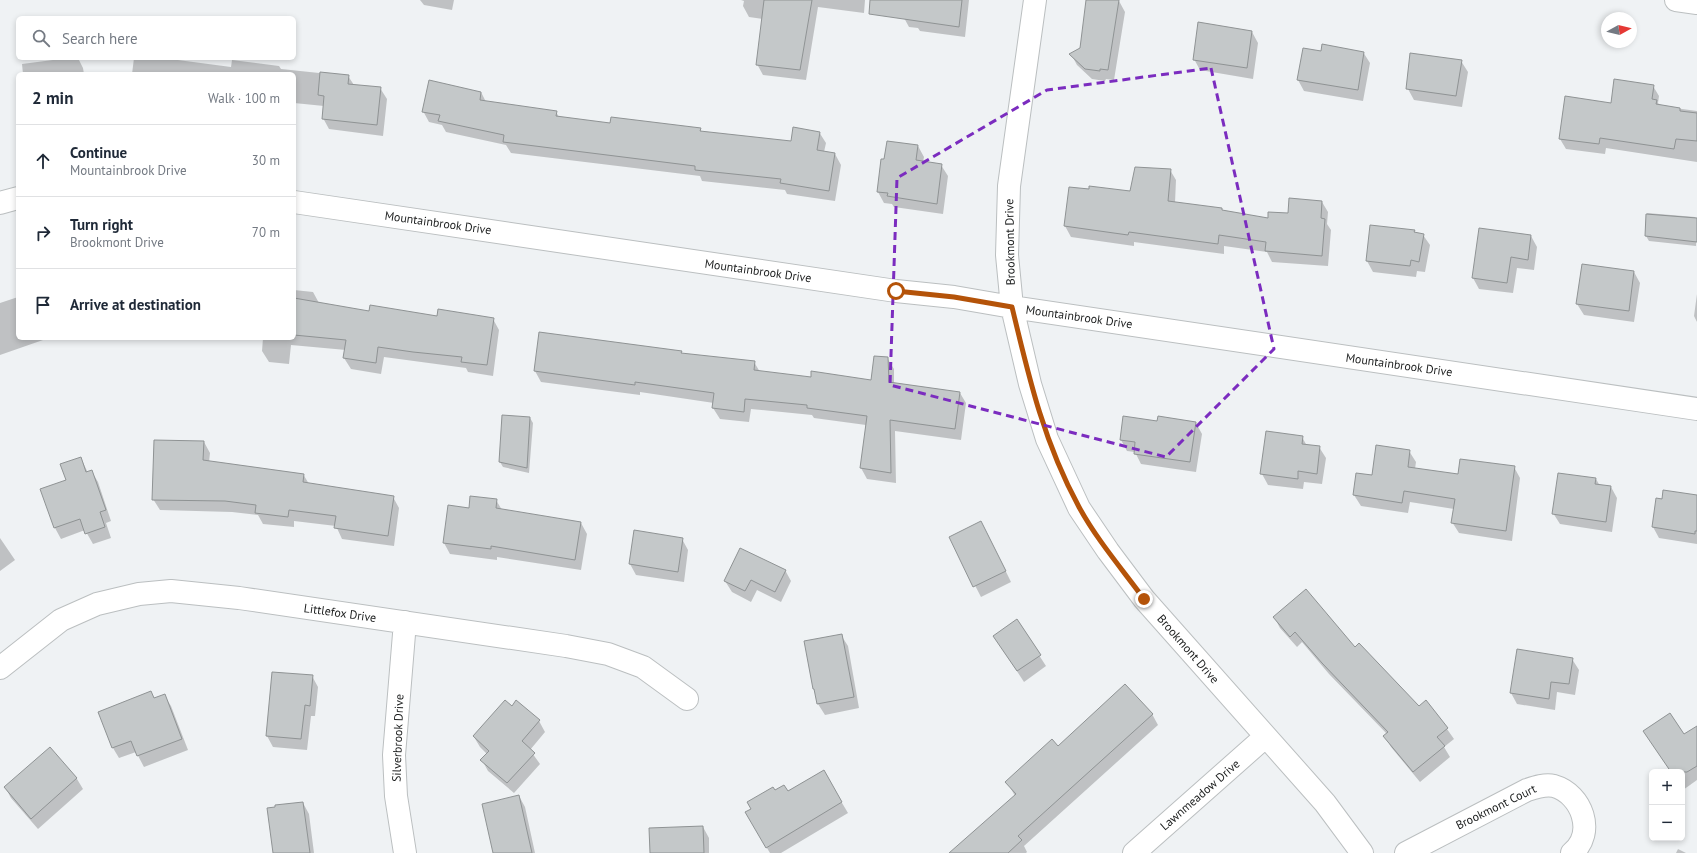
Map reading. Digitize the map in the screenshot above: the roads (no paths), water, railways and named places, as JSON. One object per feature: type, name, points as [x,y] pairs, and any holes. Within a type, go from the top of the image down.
[{"type":"street","name":"Brookmont Drive","points":[[1035,0],[1009,186],[1007,255],[1012,307],[1030,384],[1047,439],[1080,508],[1108,551],[1144,599],[1325,803],[1362,853]]},
{"type":"street","points":[[1676,0],[1697,3]]},
{"type":"street","points":[[0,203],[16,199]]},
{"type":"street","name":"Mountainbrook Drive","points":[[296,202],[889,290],[954,297],[1012,307],[1697,409]]},
{"type":"street","name":"Littlefox Drive","points":[[0,668],[61,620],[97,604],[139,594],[171,591],[238,598],[405,622],[566,646],[608,654],[643,667],[687,699]]},
{"type":"street","name":"Silverbrook Drive","points":[[405,622],[394,755],[396,796],[405,853]]},
{"type":"street","name":"Lawnmeadow Drive","points":[[1134,853],[1265,736]]},
{"type":"street","name":"Brookmont Court","points":[[1406,853],[1527,790],[1540,786],[1553,786],[1566,791],[1576,800],[1582,812],[1585,826],[1582,839],[1572,853]]}]
